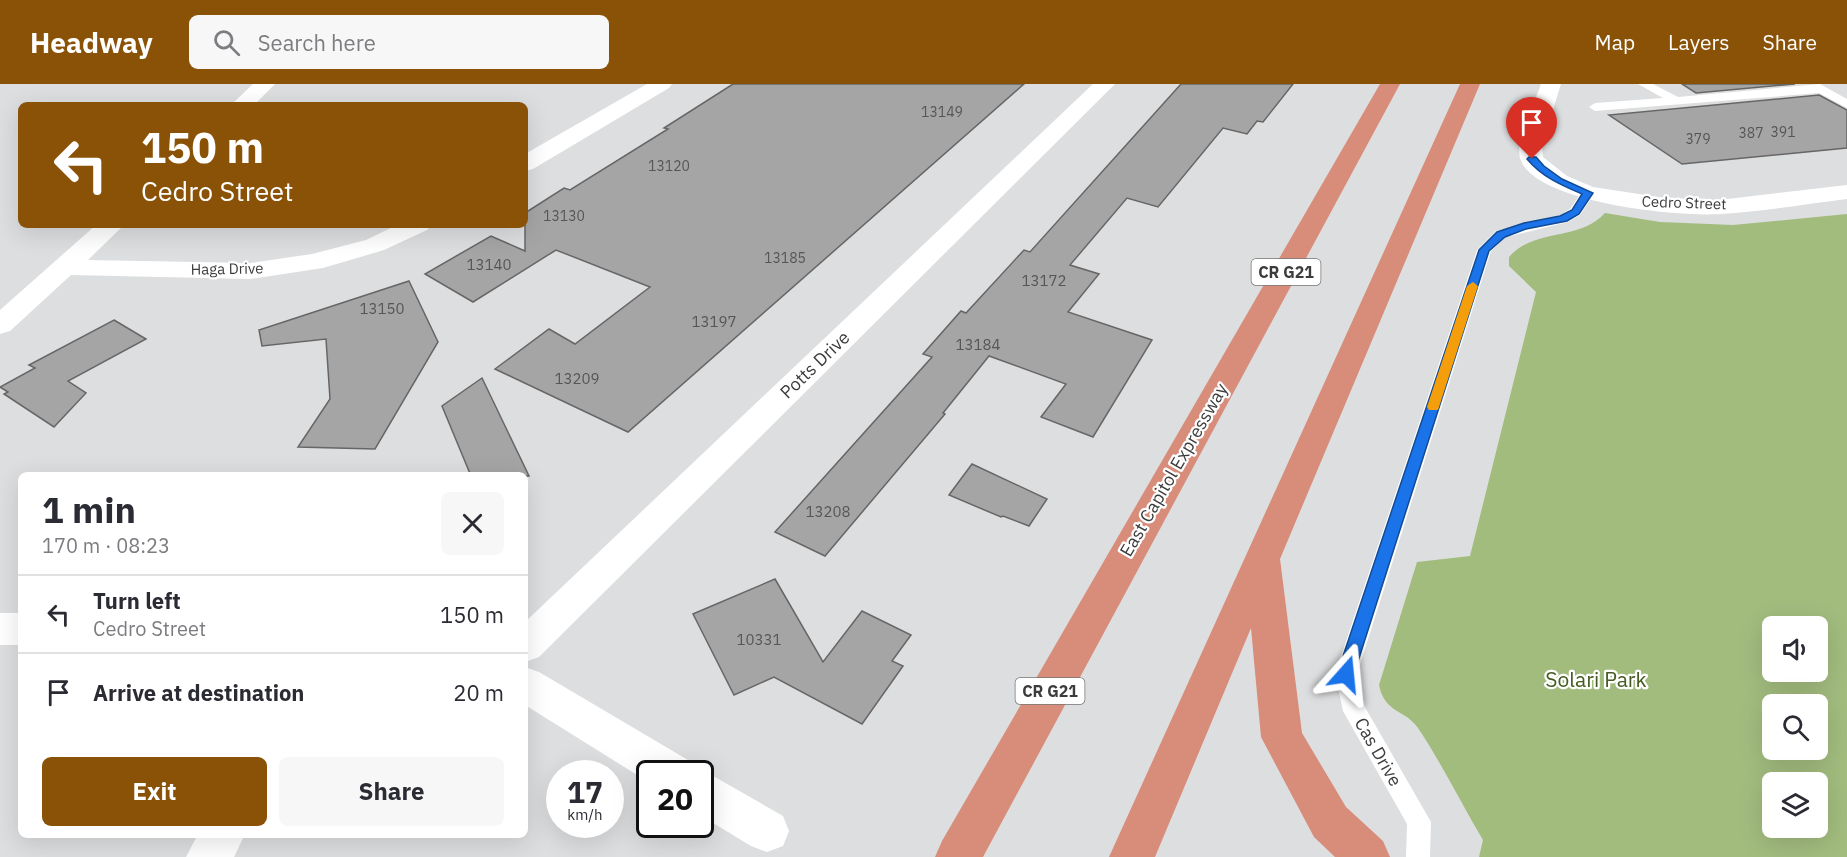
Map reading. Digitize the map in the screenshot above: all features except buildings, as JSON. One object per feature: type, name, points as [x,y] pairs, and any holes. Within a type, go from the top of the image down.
[{"type":"highway","name":"East Capitol Expressway","points":[[958,857],[1390,84]]},
{"type":"highway","points":[[1132,857],[1470,84]]},
{"type":"highway","points":[[1263,559],[1282,737],[1330,822],[1367,857]]},
{"type":"street","points":[[245,102],[265,84]]},
{"type":"street","points":[[528,162],[662,84]]},
{"type":"street","name":"Potts Drive","points":[[528,643],[1105,84]]},
{"type":"street","name":"Cedro Street","points":[[1551,84],[1531,145],[1532,159],[1540,168],[1559,181],[1588,193],[1665,205],[1719,207],[1847,192]]},
{"type":"street","points":[[0,325],[108,228]]},
{"type":"street","name":"Haga Drive","points":[[65,267],[250,271],[314,262],[375,245],[412,228]]},
{"type":"street","points":[[0,629],[18,629]]},
{"type":"street","points":[[528,686],[650,760]]},
{"type":"street","points":[[714,799],[767,831]]},
{"type":"street","points":[[209,857],[221,838]]},
{"type":"lane","points":[[1644,84],[1676,101]]},
{"type":"lane","points":[[1595,107],[1816,87],[1847,104]]},
{"type":"lane","name":"Cas Drive","points":[[1418,857],[1419,822],[1351,704],[1346,674],[1484,250],[1501,234],[1524,226],[1563,219],[1575,212],[1588,193]]},
{"type":"green space","name":"Solari Park","points":[[1605,213],[1660,222],[1733,225],[1847,214],[1847,857],[1479,857],[1483,840],[1435,755],[1413,722],[1391,706],[1382,694],[1379,685],[1417,562],[1470,556],[1536,292],[1509,266],[1509,257],[1532,242],[1582,228]]},
{"type":"slow traffic","points":[[1433,407],[1473,286]]},
{"type":"route","points":[[1346,674],[1484,250],[1501,234],[1524,226],[1563,219],[1575,212],[1588,193],[1559,181],[1540,168],[1532,159]]}]
